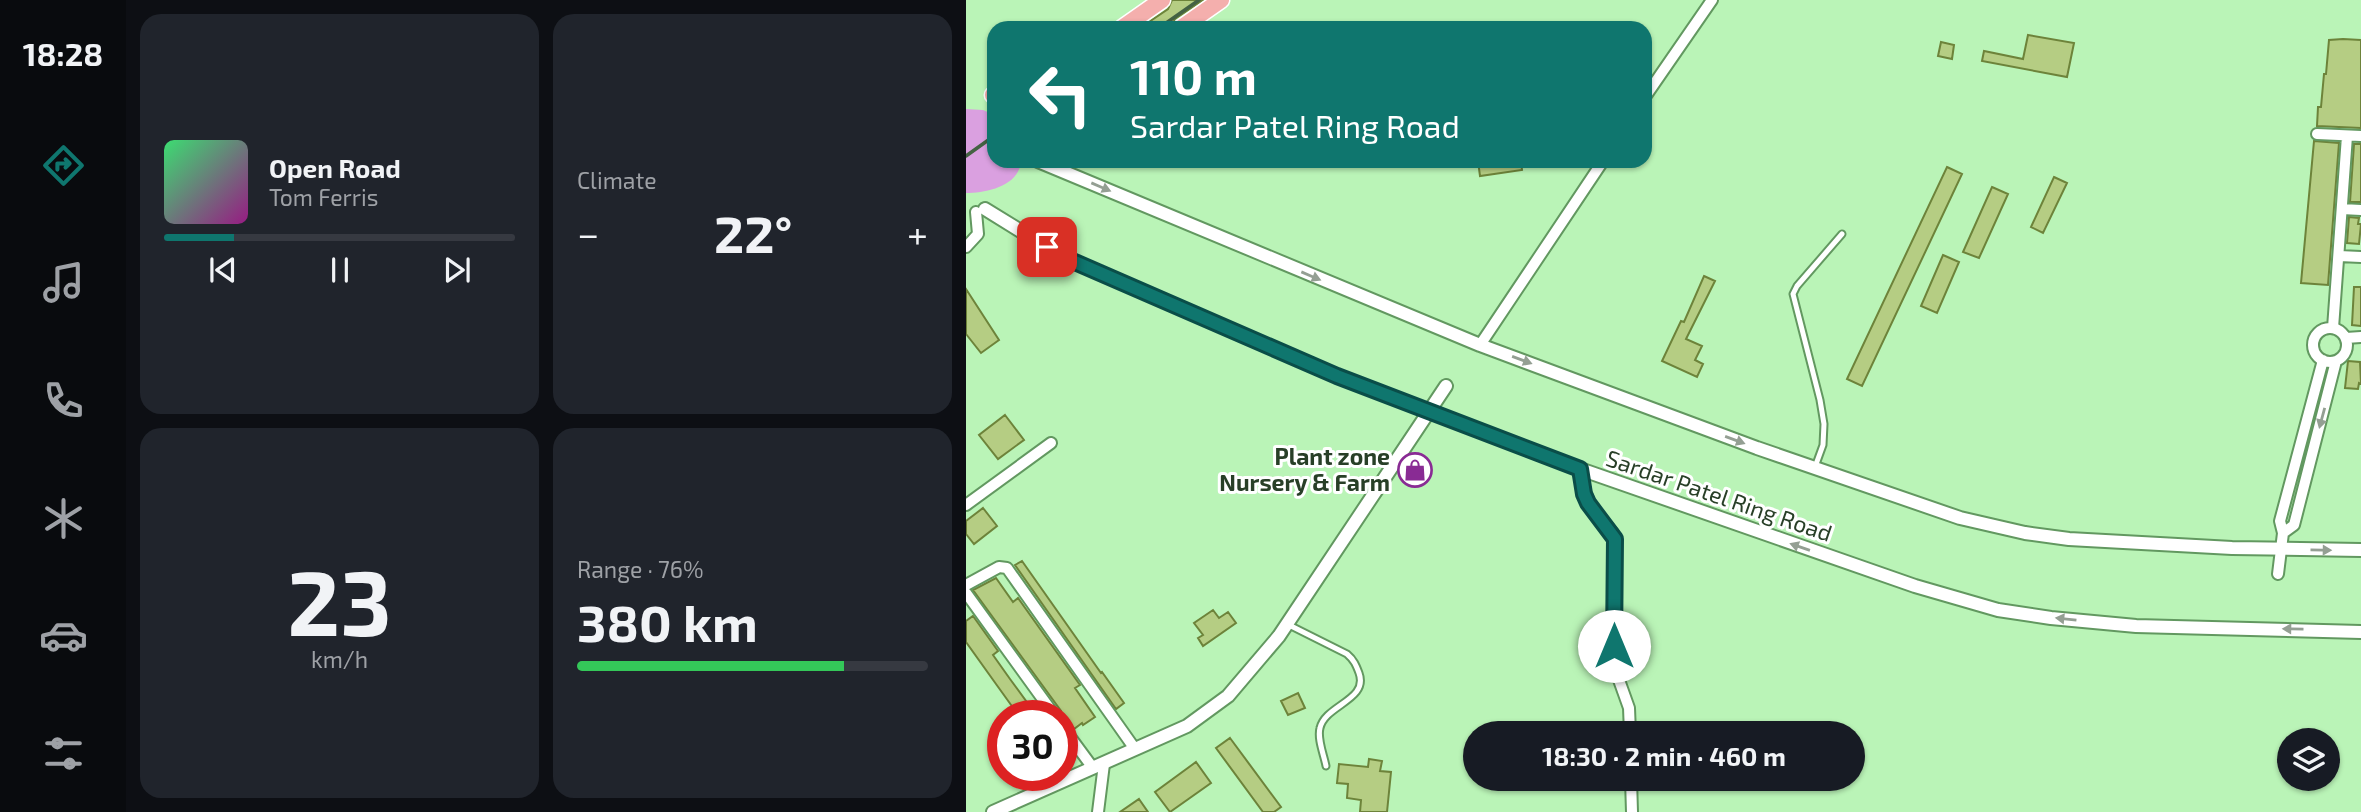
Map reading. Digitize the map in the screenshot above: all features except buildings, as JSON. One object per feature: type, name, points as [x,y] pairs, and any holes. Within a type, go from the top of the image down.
[{"type":"main road","points":[[1132,21],[1162,0]]},
{"type":"main road","points":[[1191,21],[1221,0]]},
{"type":"street","points":[[1652,87],[1712,0]]},
{"type":"street","points":[[2317,134],[2361,136]]},
{"type":"street","points":[[2333,328],[2347,136]]},
{"type":"street","points":[[1055,168],[1480,345],[1815,468],[1960,518],[2025,534],[2069,539],[2281,550],[2361,551]]},
{"type":"street","points":[[1480,345],[1597,168]]},
{"type":"street","points":[[2342,209],[2361,210]]},
{"type":"street","points":[[966,247],[978,234],[981,210]]},
{"type":"street","name":"Sardar Patel Ring Road","points":[[981,210],[1061,256],[1300,360],[1580,469],[1915,586],[1998,610],[2051,618],[2136,626],[2361,632]]},
{"type":"street","points":[[2339,256],[2361,257]]},
{"type":"street","points":[[2283,533],[2294,525],[2336,361],[2345,354],[2347,343],[2343,333],[2333,328],[2322,330],[2314,338],[2314,350],[2323,360],[2336,361]]},
{"type":"street","points":[[2346,338],[2361,337]]},
{"type":"street","points":[[2278,574],[2283,533],[2280,520],[2323,360]]},
{"type":"street","points":[[993,812],[1187,726],[1219,705],[1248,674],[1287,624],[1446,386]]},
{"type":"street","points":[[966,505],[1051,443]]},
{"type":"street","points":[[1580,469],[1588,503],[1615,539],[1614,666],[1629,708],[1630,721]]},
{"type":"street","points":[[966,585],[999,567],[1007,568],[1135,749]]},
{"type":"street","points":[[966,593],[1043,700]]},
{"type":"street","points":[[1078,744],[1098,766],[1102,793],[1098,812]]},
{"type":"street","points":[[1631,791],[1632,812]]},
{"type":"lane","points":[[1815,468],[1823,446],[1824,424],[1793,294],[1842,234]]},
{"type":"lane","points":[[1287,624],[1347,654],[1354,662],[1360,677],[1358,691],[1326,716],[1320,727],[1326,766]]},
{"type":"shaded area","points":[[966,109],[983,110],[987,112],[987,168],[1019,168],[1015,177],[1001,186],[983,192],[966,193]]},
{"type":"railway","points":[[1169,21],[1199,0]]},
{"type":"railway","points":[[966,156],[987,141]]},
{"type":"place","name":"Plant zone Nursery & Farm","points":[[1415,470]]},
{"type":"route","points":[[1047,247],[1061,256],[1337,376],[1580,469],[1588,503],[1615,539],[1614,646]]}]
